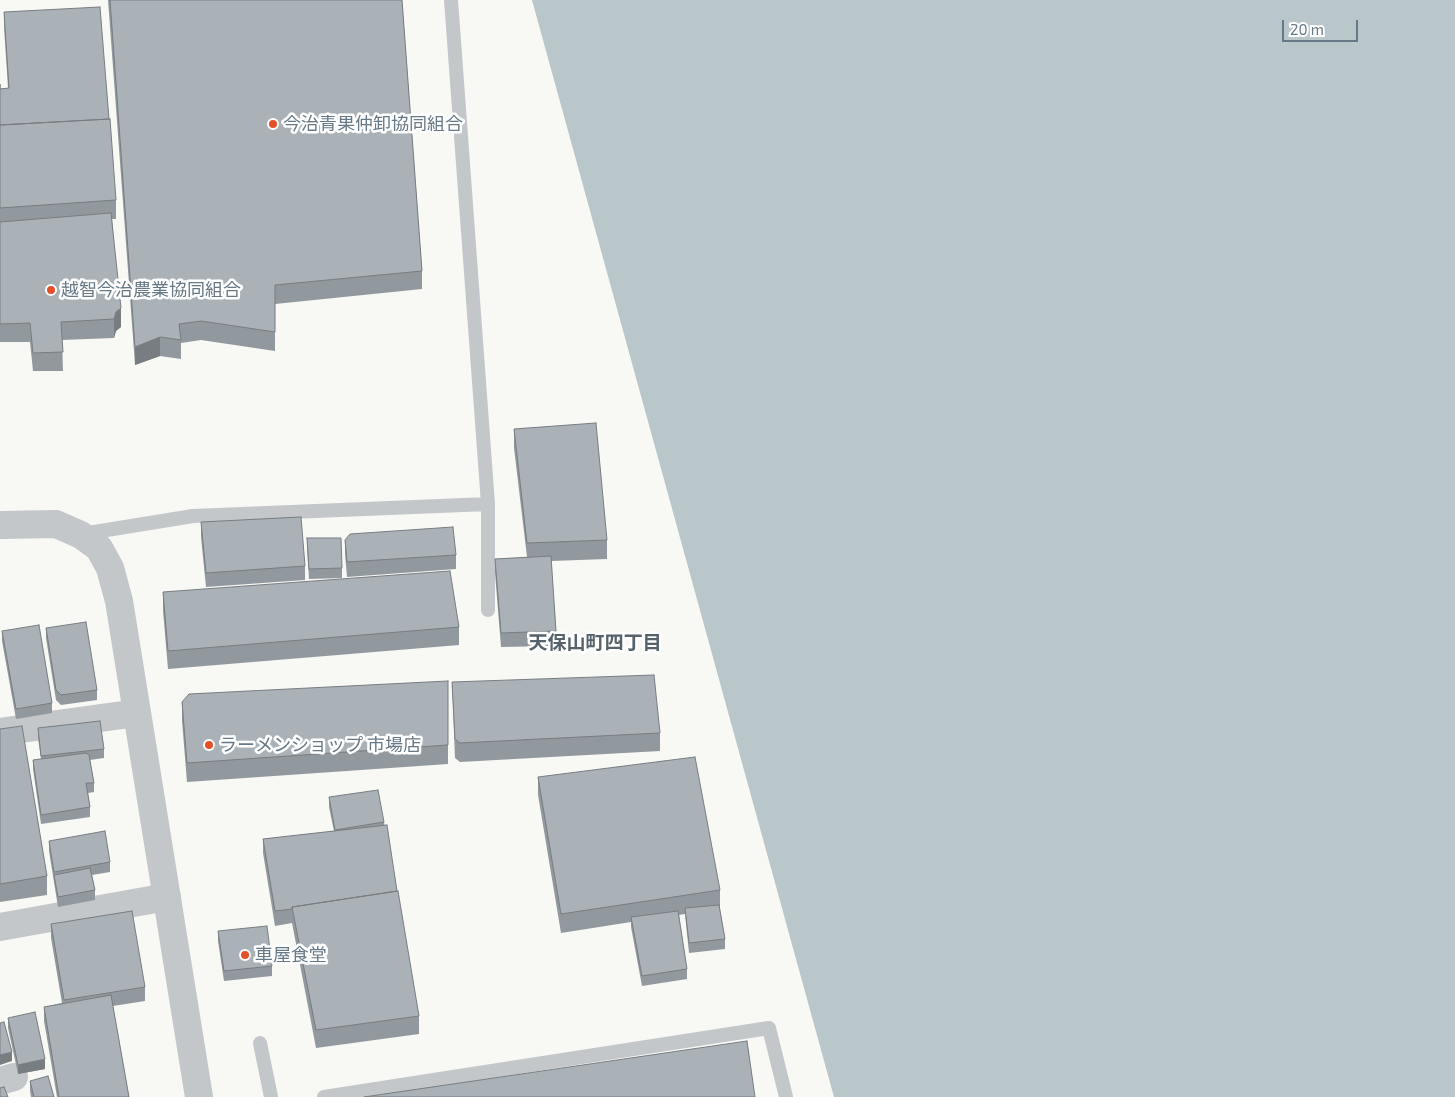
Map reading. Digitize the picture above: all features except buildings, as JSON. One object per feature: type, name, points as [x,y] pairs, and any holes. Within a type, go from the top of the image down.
[{"type":"street","points":[[0,525],[56,524],[81,534],[99,548],[110,568],[119,601],[199,1097]]},
{"type":"street","points":[[0,732],[137,714]]},
{"type":"street","points":[[0,927],[167,897]]},
{"type":"lane","points":[[451,0],[488,504],[488,610]]},
{"type":"lane","points":[[81,534],[192,516],[488,504]]},
{"type":"lane","points":[[324,1097],[769,1028],[786,1097]]},
{"type":"lane","points":[[260,1043],[271,1097]]},
{"type":"shaded area","points":[[532,0],[1455,0],[1455,1097],[834,1097]]},
{"type":"place","name":"今治青果仲卸協同組合","points":[[273,124]]},
{"type":"place","name":"越智今治農業協同組合","points":[[51,290]]},
{"type":"place","name":"ラーメンショップ 市場店","points":[[209,745]]},
{"type":"place","name":"車屋食堂","points":[[245,955]]},
{"type":"district","name":"天保山町四丁目","points":[[595,643]]}]
